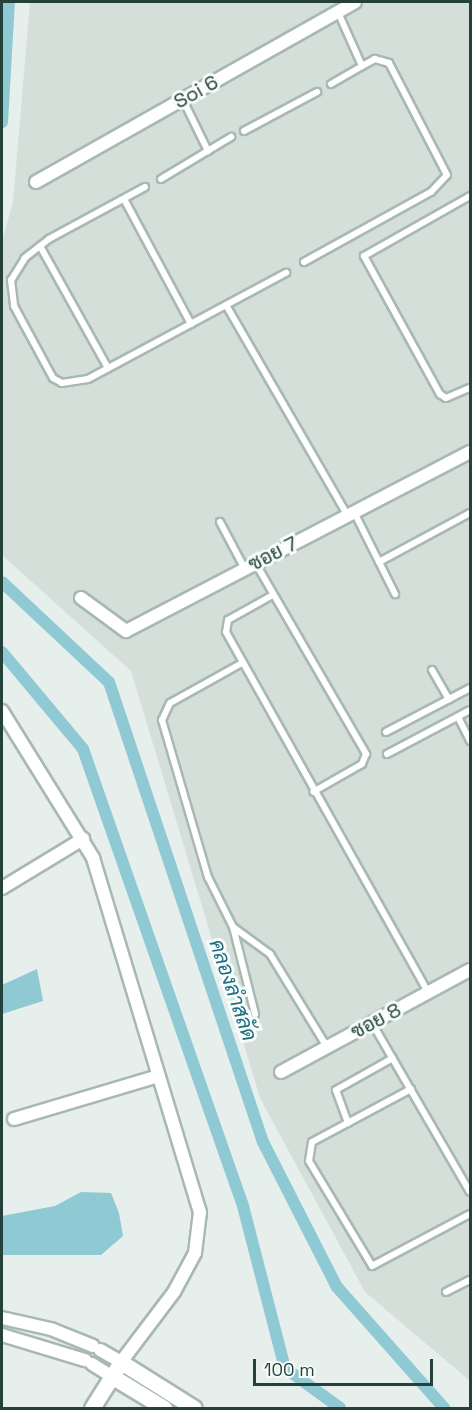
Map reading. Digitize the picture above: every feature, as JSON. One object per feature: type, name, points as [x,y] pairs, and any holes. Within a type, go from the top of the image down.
[{"type":"street","name":"Soi 6","points":[[36,182],[356,2]]},
{"type":"street","name":"ซอย 7","points":[[81,598],[126,631],[471,452]]},
{"type":"street","points":[[2,711],[83,839],[119,936],[158,1076],[200,1212],[195,1253],[174,1292],[121,1362],[92,1408]]},
{"type":"street","points":[[2,888],[83,839]]},
{"type":"street","name":"ซอย 8","points":[[281,1072],[471,970]]},
{"type":"street","points":[[14,1119],[158,1076]]},
{"type":"street","points":[[2,1318],[51,1329],[96,1348],[194,1408]]},
{"type":"street","points":[[2,1335],[89,1362],[164,1408]]},
{"type":"lane","points":[[338,11],[362,66]]},
{"type":"lane","points":[[304,262],[431,192],[447,175],[389,63],[375,59],[331,84]]},
{"type":"lane","points":[[244,131],[317,92]]},
{"type":"lane","points":[[182,99],[208,151]]},
{"type":"lane","points":[[161,179],[231,137]]},
{"type":"lane","points":[[145,187],[40,246],[25,258],[10,292],[53,378],[70,386],[286,273]]},
{"type":"lane","points":[[471,196],[364,256],[440,394],[446,398],[471,387]]},
{"type":"lane","points":[[124,199],[191,324]]},
{"type":"lane","points":[[40,246],[108,368]]},
{"type":"lane","points":[[226,305],[351,514],[395,594]]},
{"type":"lane","points":[[378,562],[471,513]]},
{"type":"lane","points":[[220,522],[271,596],[366,754],[362,764],[313,792]]},
{"type":"lane","points":[[271,596],[224,626],[313,792],[428,993]]},
{"type":"lane","points":[[242,663],[170,703],[162,720],[208,877],[233,927],[255,1014]]},
{"type":"lane","points":[[432,669],[449,699]]},
{"type":"lane","points":[[386,732],[471,687]]},
{"type":"lane","points":[[387,754],[471,710]]},
{"type":"lane","points":[[458,717],[471,741]]},
{"type":"lane","points":[[233,927],[270,954],[327,1047]]},
{"type":"lane","points":[[372,1023],[471,1192]]},
{"type":"lane","points":[[348,1123],[336,1090],[393,1058]]},
{"type":"lane","points":[[411,1089],[348,1123],[308,1150],[364,1261],[381,1264],[471,1214]]},
{"type":"lane","points":[[446,1292],[471,1280]]},
{"type":"shaded area","points":[[30,2],[470,2],[470,1381],[365,1292],[260,1098],[131,671],[2,555],[2,241],[13,202]]},
{"type":"water","points":[[37,969],[43,1001],[2,1014],[2,985]]},
{"type":"water","points":[[81,1192],[111,1193],[119,1213],[123,1236],[101,1255],[2,1255],[2,1216],[55,1206]]},
{"type":"waterway","name":"คลองลำสลัด","points":[[2,122],[9,2]]},
{"type":"waterway","name":"คลองลำสลัด","points":[[2,582],[109,682],[263,1142],[337,1287],[444,1408]]},
{"type":"waterway","points":[[2,652],[83,749],[243,1206],[285,1368],[340,1408]]}]
